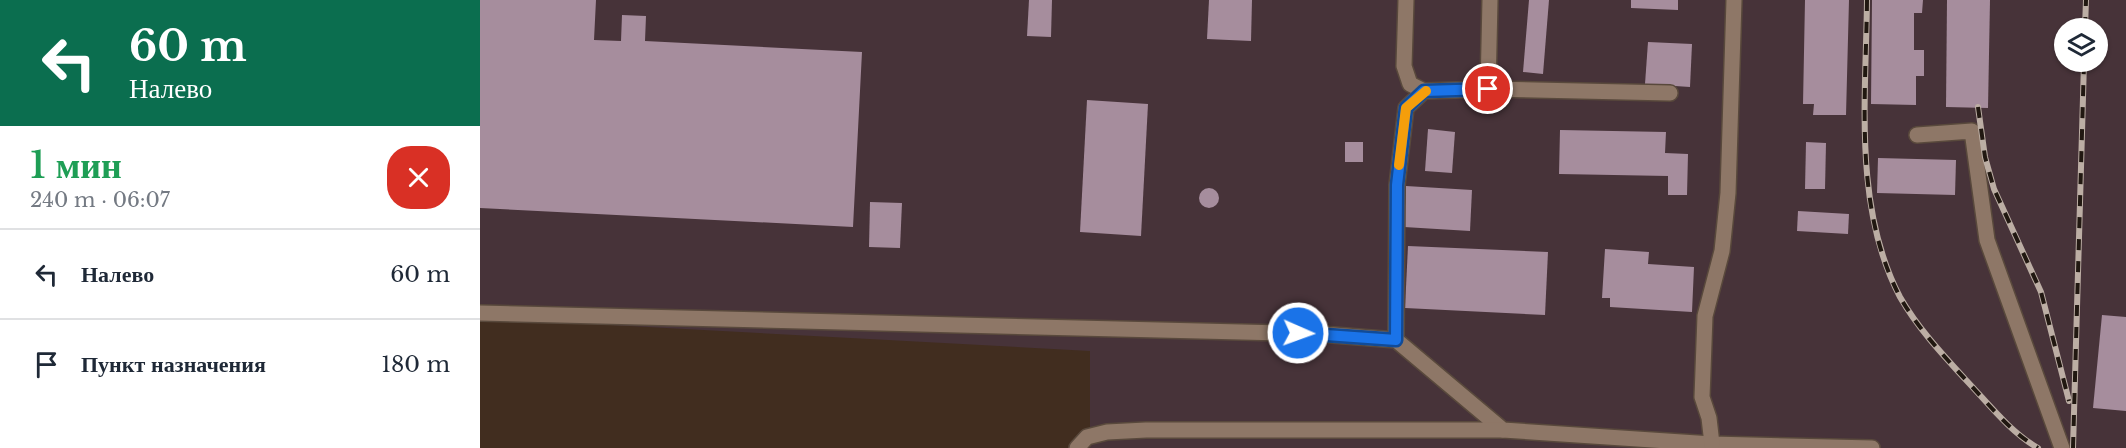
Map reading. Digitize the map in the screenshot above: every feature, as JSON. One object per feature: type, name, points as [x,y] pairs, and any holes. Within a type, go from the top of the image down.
[{"type":"street","points":[[1406,0],[1404,66],[1410,84],[1424,91],[1488,89],[1670,93]]},
{"type":"street","points":[[1488,89],[1490,0]]},
{"type":"street","points":[[1712,444],[1702,397],[1705,315],[1722,251],[1728,193],[1734,0]]},
{"type":"street","points":[[1396,340],[1397,185],[1406,108],[1424,91]]},
{"type":"street","points":[[1917,135],[1972,131],[1987,240],[2062,448]]},
{"type":"street","points":[[480,313],[1321,334],[1396,340],[1503,430]]},
{"type":"street","points":[[1077,448],[1087,437],[1146,430],[1503,430],[1712,444],[1872,448]]},
{"type":"shaded area","points":[[480,0],[2126,0],[2126,448],[1090,448],[1090,351],[480,318]]},
{"type":"building","points":[[480,0],[596,0],[594,40],[621,41],[622,15],[646,16],[645,41],[862,52],[853,227],[480,208]]},
{"type":"building","points":[[1029,0],[1052,0],[1051,37],[1027,36]]},
{"type":"building","points":[[1209,0],[1252,0],[1251,41],[1207,39]]},
{"type":"building","points":[[1529,0],[1549,0],[1543,74],[1523,72]]},
{"type":"building","points":[[1631,0],[1678,0],[1678,10],[1631,8]]},
{"type":"building","points":[[1805,0],[1849,0],[1846,115],[1813,115],[1814,104],[1803,104]]},
{"type":"building","points":[[1872,0],[1923,0],[1922,13],[1914,13],[1914,50],[1924,50],[1924,76],[1916,76],[1916,105],[1871,104]]},
{"type":"building","points":[[1947,0],[1990,0],[1988,108],[1946,107]]},
{"type":"building","points":[[1648,42],[1692,44],[1690,87],[1645,84]]},
{"type":"building","points":[[1087,100],[1148,104],[1141,236],[1080,232]]},
{"type":"building","points":[[1428,129],[1455,132],[1452,173],[1425,171]]},
{"type":"building","points":[[1560,130],[1666,132],[1665,153],[1688,154],[1687,195],[1668,195],[1668,176],[1559,174]]},
{"type":"building","points":[[1345,142],[1363,142],[1363,162],[1345,162]]},
{"type":"building","points":[[1806,142],[1826,143],[1825,189],[1805,189]]},
{"type":"building","points":[[1878,158],[1956,160],[1955,195],[1877,193]]},
{"type":"building","points":[[1406,186],[1472,190],[1470,231],[1404,227]]},
{"type":"building","points":[[1209,188],[1216,191],[1219,198],[1216,205],[1209,208],[1202,205],[1199,198],[1202,191]]},
{"type":"building","points":[[870,202],[902,203],[900,248],[869,247]]},
{"type":"building","points":[[1798,211],[1849,214],[1848,234],[1797,231]]},
{"type":"building","points":[[1408,246],[1548,252],[1545,315],[1405,308]]},
{"type":"building","points":[[1605,249],[1649,252],[1648,264],[1694,267],[1692,312],[1610,307],[1610,298],[1602,298]]},
{"type":"building","points":[[2102,315],[2126,317],[2126,411],[2093,408]]},
{"type":"railway","points":[[1867,0],[1866,152],[1875,226],[1885,262],[1900,297],[1930,340],[1999,416],[2018,434],[2038,448]]},
{"type":"railway","points":[[2085,18],[2086,0]]},
{"type":"railway","points":[[2073,448],[2084,72]]},
{"type":"railway","points":[[1978,107],[1985,157],[1994,189],[2041,292],[2069,401]]},
{"type":"slow traffic","points":[[1399,165],[1406,108],[1426,91]]},
{"type":"route","points":[[1298,333],[1396,340],[1397,185],[1406,108],[1424,91],[1488,89]]}]
